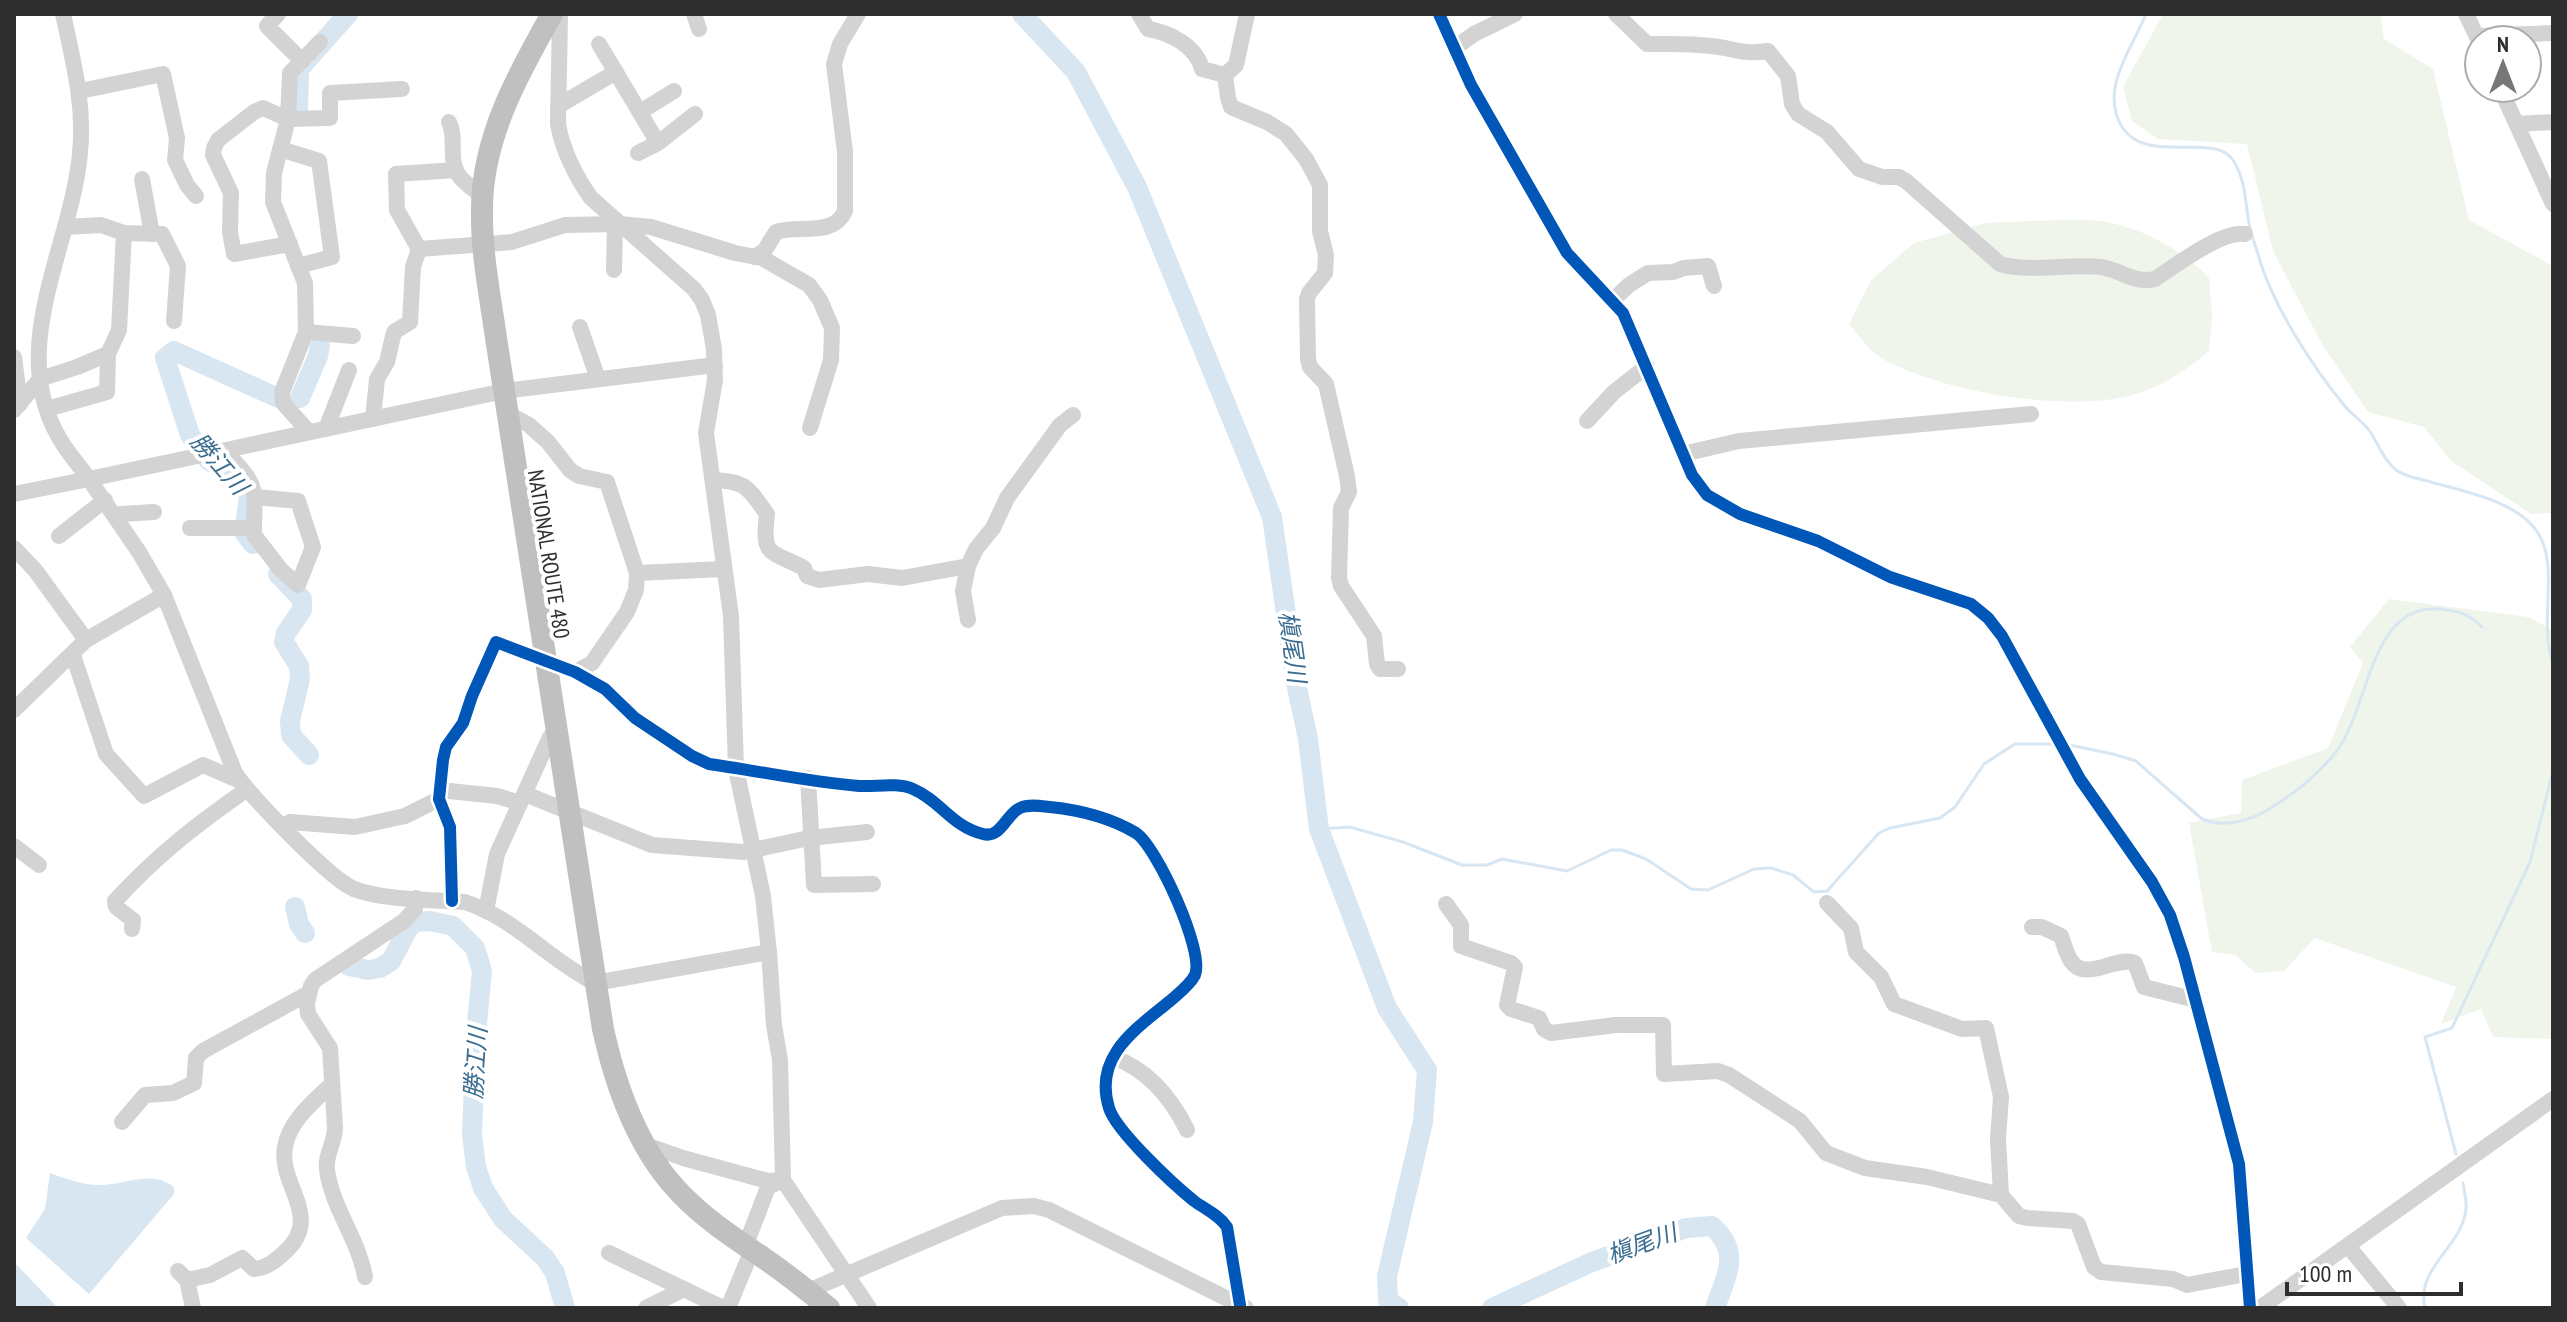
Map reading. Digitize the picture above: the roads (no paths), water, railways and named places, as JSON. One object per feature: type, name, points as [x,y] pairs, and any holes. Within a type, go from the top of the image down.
[{"type":"highway","name":"NATIONAL ROUTE 480","points":[[552,14],[511,89],[489,158],[483,196],[484,246],[544,660],[603,1029],[618,1087],[646,1145],[680,1194],[710,1220],[829,1308]]},
{"type":"street","points":[[63,14],[80,91],[82,124],[80,156],[40,335],[40,379],[47,409],[57,435],[105,500],[164,595],[225,751],[243,785],[340,881],[368,893],[465,902],[535,940],[574,971],[595,983],[769,952]]},
{"type":"street","points":[[278,14],[267,26],[302,61]]},
{"type":"street","points":[[560,14],[558,106],[561,139],[584,189],[618,224],[694,289],[708,315],[715,365],[706,433],[731,616],[736,769],[754,850],[769,952],[774,1025],[780,1060],[783,1180],[869,1308]]},
{"type":"street","points":[[755,257],[765,250],[776,232],[833,225],[845,211],[845,152],[834,64],[840,44],[858,14]]},
{"type":"street","points":[[1139,14],[1148,29],[1164,32],[1199,57],[1202,69],[1225,75]]},
{"type":"street","points":[[1225,75],[1236,65],[1247,14]]},
{"type":"street","points":[[1439,14],[1471,85],[1567,253],[1623,313],[1692,475],[1707,495],[1731,510],[1818,541],[1890,577],[1971,604],[1988,618],[2002,636],[2080,779],[2163,899],[2184,957],[2239,1164],[2250,1308]]},
{"type":"street","points":[[1456,47],[1515,14]]},
{"type":"street","points":[[1616,14],[1647,44],[1672,42],[1716,46],[1743,54],[1768,51],[1788,76],[1792,104],[1798,114],[1827,132],[1859,169],[1906,181],[2000,264],[2017,269],[2098,267],[2146,281],[2155,279],[2222,237],[2237,232],[2245,234]]},
{"type":"street","points":[[318,430],[288,412],[283,403],[282,392],[306,332],[305,283],[273,202],[274,173],[288,119],[290,73],[320,42]]},
{"type":"street","points":[[599,44],[658,143]]},
{"type":"street","points":[[558,106],[616,72]]},
{"type":"street","points":[[80,91],[163,74],[177,138],[175,160],[196,196]]},
{"type":"street","points":[[1225,75],[1231,107],[1286,134],[1306,159],[1320,185],[1320,231],[1326,255],[1325,273],[1307,299],[1308,359],[1310,367],[1326,384],[1347,476],[1349,492],[1341,508],[1339,578],[1341,586],[1374,636],[1380,669],[1398,669]]},
{"type":"street","points":[[290,244],[234,254],[230,232],[231,193],[213,155],[218,140],[263,108],[288,119],[330,118],[330,93],[402,89]]},
{"type":"street","points":[[640,112],[674,91]]},
{"type":"street","points":[[2508,104],[2553,204]]},
{"type":"street","points":[[638,153],[658,143],[695,114]]},
{"type":"street","points":[[449,122],[454,131],[456,170],[483,196]]},
{"type":"street","points":[[2517,124],[2553,122]]},
{"type":"street","points":[[280,149],[319,161],[332,257],[298,266]]},
{"type":"street","points":[[373,419],[377,379],[387,362],[394,332],[410,322],[413,267],[419,249],[397,210],[396,174],[456,170]]},
{"type":"street","points":[[142,179],[152,234]]},
{"type":"street","points":[[614,270],[618,224]]},
{"type":"street","points":[[419,249],[484,246],[512,242],[555,227],[618,224],[651,227],[775,265],[809,285],[828,315],[833,343],[831,360],[810,428]]},
{"type":"street","points":[[65,227],[101,225],[124,233],[162,234],[178,266],[174,321]]},
{"type":"street","points":[[47,409],[107,392],[108,354],[119,330],[124,233]]},
{"type":"street","points":[[1612,301],[1648,273],[1708,266],[1714,286]]},
{"type":"street","points":[[580,327],[598,379]]},
{"type":"street","points":[[306,332],[353,336]]},
{"type":"street","points":[[17,407],[40,379],[108,354]]},
{"type":"street","points":[[14,357],[17,407]]},
{"type":"street","points":[[14,494],[504,391],[715,365]]},
{"type":"street","points":[[1587,421],[1614,392],[1647,366]]},
{"type":"street","points":[[318,430],[349,370]]},
{"type":"street","points":[[507,413],[529,425],[548,442],[570,470],[579,476],[607,482],[637,573],[636,590],[627,612],[592,663],[575,672]]},
{"type":"street","points":[[1683,454],[1739,441],[2031,414]]},
{"type":"street","points":[[968,620],[963,591],[968,566],[976,549],[993,528],[1007,498],[1060,425],[1073,415]]},
{"type":"street","points":[[212,453],[247,474],[256,497],[248,528]]},
{"type":"street","points":[[713,480],[735,480],[748,489],[767,514],[764,541],[769,550],[804,568],[807,576],[819,580],[868,574],[902,578],[968,566]]},
{"type":"street","points":[[190,528],[248,528],[281,570],[298,585],[313,547],[298,501],[256,497]]},
{"type":"street","points":[[59,536],[105,500]]},
{"type":"street","points":[[116,517],[154,512]]},
{"type":"street","points":[[14,548],[35,570],[86,640]]},
{"type":"street","points":[[637,573],[724,569]]},
{"type":"street","points":[[14,710],[86,640],[164,595]]},
{"type":"street","points":[[452,901],[450,827],[439,795],[446,747],[463,723],[496,642],[575,672],[605,689],[635,718],[709,764],[858,786],[902,786],[937,803],[958,824],[983,834],[997,832],[1023,806],[1060,808],[1100,817],[1139,835],[1152,850],[1172,890],[1198,961],[1195,974],[1185,987],[1126,1037],[1107,1066],[1110,1111],[1120,1128],[1193,1200],[1223,1221],[1227,1227],[1243,1306]]},
{"type":"street","points":[[73,655],[106,754],[144,796],[203,765],[243,785]]},
{"type":"street","points":[[486,911],[497,854],[550,737],[556,735]]},
{"type":"street","points":[[808,778],[814,885],[873,884]]},
{"type":"street","points":[[132,929],[133,920],[116,907],[115,901],[150,863],[243,785]]},
{"type":"street","points":[[284,826],[290,822],[355,827],[405,816],[439,795],[523,798],[652,845],[744,852],[809,838],[867,832]]},
{"type":"street","points":[[14,846],[39,865]]},
{"type":"street","points":[[365,1277],[362,1257],[332,1191],[327,1172],[327,1158],[335,1137],[330,1048],[308,1014],[309,993],[315,980],[404,921],[415,909],[416,898]]},
{"type":"street","points":[[1827,903],[1851,928],[1856,952],[1881,977],[1894,1004],[1962,1029],[1986,1028],[2001,1097],[1998,1139],[2001,1195]]},
{"type":"street","points":[[1446,904],[1461,925],[1461,946],[1515,967],[1507,1005],[1539,1018],[1544,1029],[1551,1033],[1616,1025],[1663,1025],[1664,1074],[1718,1071],[1800,1121],[1826,1153],[1865,1168],[1927,1177],[2001,1195],[2019,1216],[2078,1224],[2094,1267],[2109,1275],[2173,1279],[2187,1285],[2246,1274]]},
{"type":"street","points":[[2032,927],[2042,927],[2061,936],[2072,963],[2080,968],[2091,970],[2129,960],[2135,963],[2144,987],[2196,1000]]},
{"type":"street","points":[[122,1122],[145,1095],[173,1093],[194,1083],[196,1058],[203,1051],[309,993]]},
{"type":"street","points":[[1113,1057],[1133,1064],[1146,1075],[1176,1109],[1187,1130]]},
{"type":"street","points":[[193,1308],[182,1275],[210,1275],[242,1258],[254,1269],[264,1268],[290,1248],[300,1227],[301,1203],[285,1167],[287,1136],[310,1105],[332,1084]]},
{"type":"street","points":[[2260,1308],[2553,1099]]},
{"type":"street","points":[[646,1145],[768,1181],[783,1180]]},
{"type":"street","points":[[609,1253],[725,1308],[752,1250],[748,1239],[768,1187],[783,1180]]},
{"type":"street","points":[[808,1291],[1002,1208],[1034,1206],[1067,1218],[1243,1306]]},
{"type":"street","points":[[2348,1246],[2399,1308]]},
{"type":"street","points":[[646,1308],[684,1289]]},
{"type":"waterway","name":"勝江川","points":[[298,112],[299,69],[348,14]]},
{"type":"waterway","name":"槇尾川","points":[[1022,14],[1076,72],[1137,187],[1272,517],[1296,683],[1308,739],[1319,829],[1387,1008],[1427,1070],[1423,1122],[1387,1276],[1388,1300],[1399,1308]]},
{"type":"waterway","points":[[2146,14],[2116,84],[2116,113],[2122,127],[2133,138],[2147,145],[2211,148],[2224,152],[2233,160],[2243,183],[2253,239],[2276,300],[2320,374],[2369,430],[2392,466],[2409,476],[2504,505],[2529,522],[2538,533],[2548,562],[2547,631],[2553,663]]},
{"type":"waterway","name":"勝江川","points":[[300,398],[320,346]]},
{"type":"waterway","name":"勝江川","points":[[253,544],[244,532],[249,497],[242,484],[227,470],[209,461],[190,435],[165,358],[174,351],[276,397]]},
{"type":"waterway","name":"勝江川","points":[[278,574],[302,599],[302,610],[286,633],[284,642],[299,666],[300,679],[290,721],[291,735],[309,755]]},
{"type":"waterway","points":[[2069,745],[2136,761],[2202,819],[2218,823],[2243,821],[2266,811],[2295,792],[2336,752],[2357,710],[2374,662],[2398,623],[2416,612],[2439,609],[2462,614],[2482,627]]},
{"type":"waterway","points":[[1319,829],[1350,827],[1403,842],[1462,865],[1487,865],[1502,859],[1567,871],[1611,850],[1622,850],[1646,859],[1691,889],[1708,890],[1754,869],[1771,868],[1793,875],[1814,892],[1827,891],[1879,833],[1940,818],[1955,807],[1984,764],[2015,744],[2053,744]]},
{"type":"waterway","points":[[2456,1154],[2425,1037],[2452,1028],[2530,862],[2553,771]]},
{"type":"waterway","name":"勝江川","points":[[295,907],[305,933]]},
{"type":"waterway","name":"勝江川","points":[[349,966],[368,970],[380,968],[391,961],[409,927],[416,922],[430,921],[453,926],[475,948],[482,971],[472,1134],[476,1167],[483,1188],[503,1219],[545,1258],[555,1273],[565,1308]]},
{"type":"waterway","points":[[2425,1308],[2427,1281],[2463,1222],[2466,1206],[2463,1183]]},
{"type":"waterway","name":"槇尾川","points":[[1492,1308],[1592,1262],[1686,1228],[1712,1226],[1727,1246],[1729,1255],[1727,1275],[1715,1308]]}]
